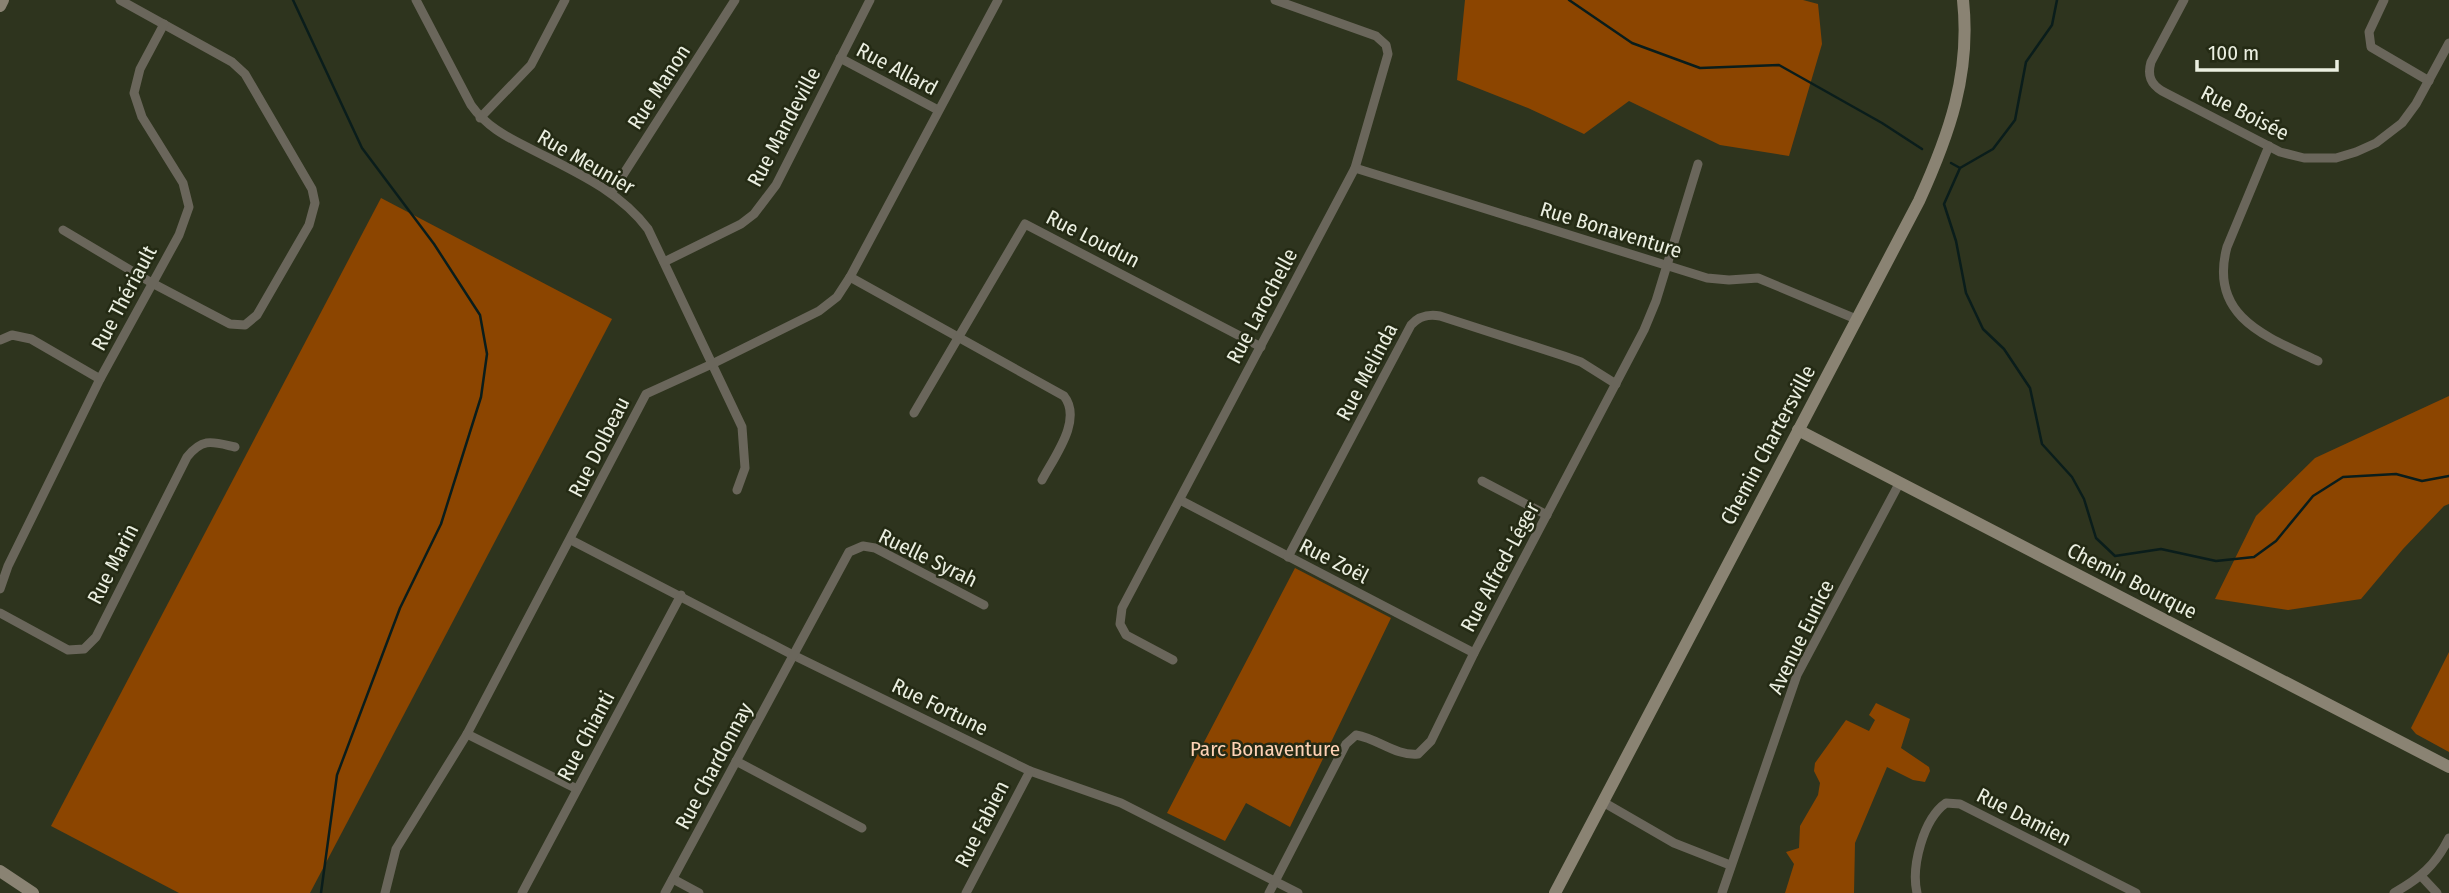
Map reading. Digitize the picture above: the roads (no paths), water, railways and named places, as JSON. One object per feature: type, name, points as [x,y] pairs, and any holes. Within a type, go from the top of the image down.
[{"type":"street","points":[[0,6],[4,0]]},
{"type":"street","points":[[63,230],[152,283],[230,324],[246,325],[257,315],[309,225],[316,203],[312,189],[245,74],[232,62],[120,0]]},
{"type":"street","name":"Rue Meunier","points":[[416,0],[480,118],[497,132],[612,192],[635,212],[648,229],[742,427],[745,468],[737,490]]},
{"type":"street","points":[[480,118],[531,65],[565,0]]},
{"type":"street","name":"Rue Manon","points":[[612,192],[735,0]]},
{"type":"street","name":"Rue Mandeville","points":[[664,262],[741,224],[754,214],[776,185],[870,0]]},
{"type":"street","name":"Rue Dolbeau","points":[[385,893],[396,849],[467,734],[646,394],[819,311],[837,297],[998,0]]},
{"type":"street","name":"Rue Larochelle","points":[[1173,660],[1126,635],[1120,624],[1122,608],[1355,168],[1388,58],[1387,45],[1376,36],[1275,0]]},
{"type":"street","name":"Chemin Chartersville","points":[[1555,893],[1909,222],[1949,131],[1959,93],[1963,63],[1963,0]]},
{"type":"street","name":"Rue Boisée","points":[[2184,0],[2151,62],[2150,79],[2162,91],[2269,146],[2304,158],[2336,158],[2376,143],[2402,122],[2416,104],[2449,43]]},
{"type":"street","points":[[2384,0],[2368,32],[2371,47],[2429,81]]},
{"type":"street","name":"Rue Thériault","points":[[0,589],[8,566],[100,379],[179,234],[189,207],[183,183],[142,117],[134,93],[140,69],[164,24]]},
{"type":"street","name":"Rue Allard","points":[[841,58],[938,110]]},
{"type":"street","points":[[2269,146],[2227,247],[2224,285],[2234,308],[2254,329],[2318,361]]},
{"type":"street","name":"Rue Alfred-Léger","points":[[1269,893],[1346,744],[1356,735],[1372,738],[1404,755],[1418,754],[1431,741],[1474,653],[1650,317],[1698,164]]},
{"type":"street","name":"Rue Bonaventure","points":[[1355,168],[1707,278],[1759,278],[1856,319]]},
{"type":"street","name":"Rue Loudun","points":[[959,337],[1025,224],[1261,347]]},
{"type":"street","points":[[850,277],[1058,392],[1068,402],[1071,424],[1042,480]]},
{"type":"street","name":"Rue Melinda","points":[[1288,556],[1411,325],[1420,317],[1440,316],[1564,356],[1581,362],[1616,384]]},
{"type":"street","points":[[0,341],[12,335],[30,339],[100,379]]},
{"type":"street","points":[[914,414],[959,337]]},
{"type":"street","name":"Chemin Bourque","points":[[1798,430],[2449,767]]},
{"type":"street","name":"Rue Marin","points":[[0,613],[68,650],[83,649],[96,637],[187,457],[195,447],[209,441],[235,447]]},
{"type":"street","points":[[1482,481],[1547,515]]},
{"type":"street","name":"Avenue Eunice","points":[[1722,893],[1797,675],[1900,482]]},
{"type":"street","name":"Rue Zoël","points":[[1180,500],[1474,653]]},
{"type":"street","name":"Rue Fortune","points":[[571,540],[1030,771],[1121,803],[1298,893]]},
{"type":"street","name":"Ruelle Syrah","points":[[793,654],[845,557],[859,546],[875,548],[984,605]]},
{"type":"street","name":"Rue Chianti","points":[[522,893],[681,595]]},
{"type":"street","name":"Rue Chardonnay","points":[[665,893],[793,654]]},
{"type":"street","points":[[467,734],[577,789]]},
{"type":"street","points":[[736,761],[862,828]]},
{"type":"street","name":"Rue Fabien","points":[[967,893],[1030,771]]},
{"type":"street","points":[[1602,802],[1675,844],[1730,865]]},
{"type":"street","name":"Rue Damien","points":[[1917,893],[1915,864],[1934,814],[1946,803],[1960,804],[2136,893]]},
{"type":"street","points":[[2394,893],[2421,877],[2449,838]]},
{"type":"street","points":[[0,872],[33,893]]},
{"type":"street","points":[[2421,877],[2437,893]]},
{"type":"street","points":[[673,879],[699,893]]},
{"type":"waterway","points":[[293,0],[362,148],[434,244],[480,315],[487,354],[481,397],[441,524],[400,608],[337,775],[321,893]]},
{"type":"waterway","points":[[1569,0],[1632,43],[1700,68],[1779,65],[1882,123],[1922,149]]},
{"type":"waterway","points":[[2057,0],[2052,25],[2026,62],[2015,120],[1993,149],[1960,168],[1944,204],[1956,241],[1966,293],[1983,329],[2004,349],[2030,388],[2042,444],[2072,477],[2084,499],[2096,538],[2115,556],[2161,549],[2216,561],[2254,557],[2276,541],[2313,496],[2343,477],[2396,474],[2422,481],[2449,476]]},
{"type":"waterway","points":[[1951,163],[1960,168]]},
{"type":"park label","name":"Parc Bonaventure","points":[[1265,749]]}]
